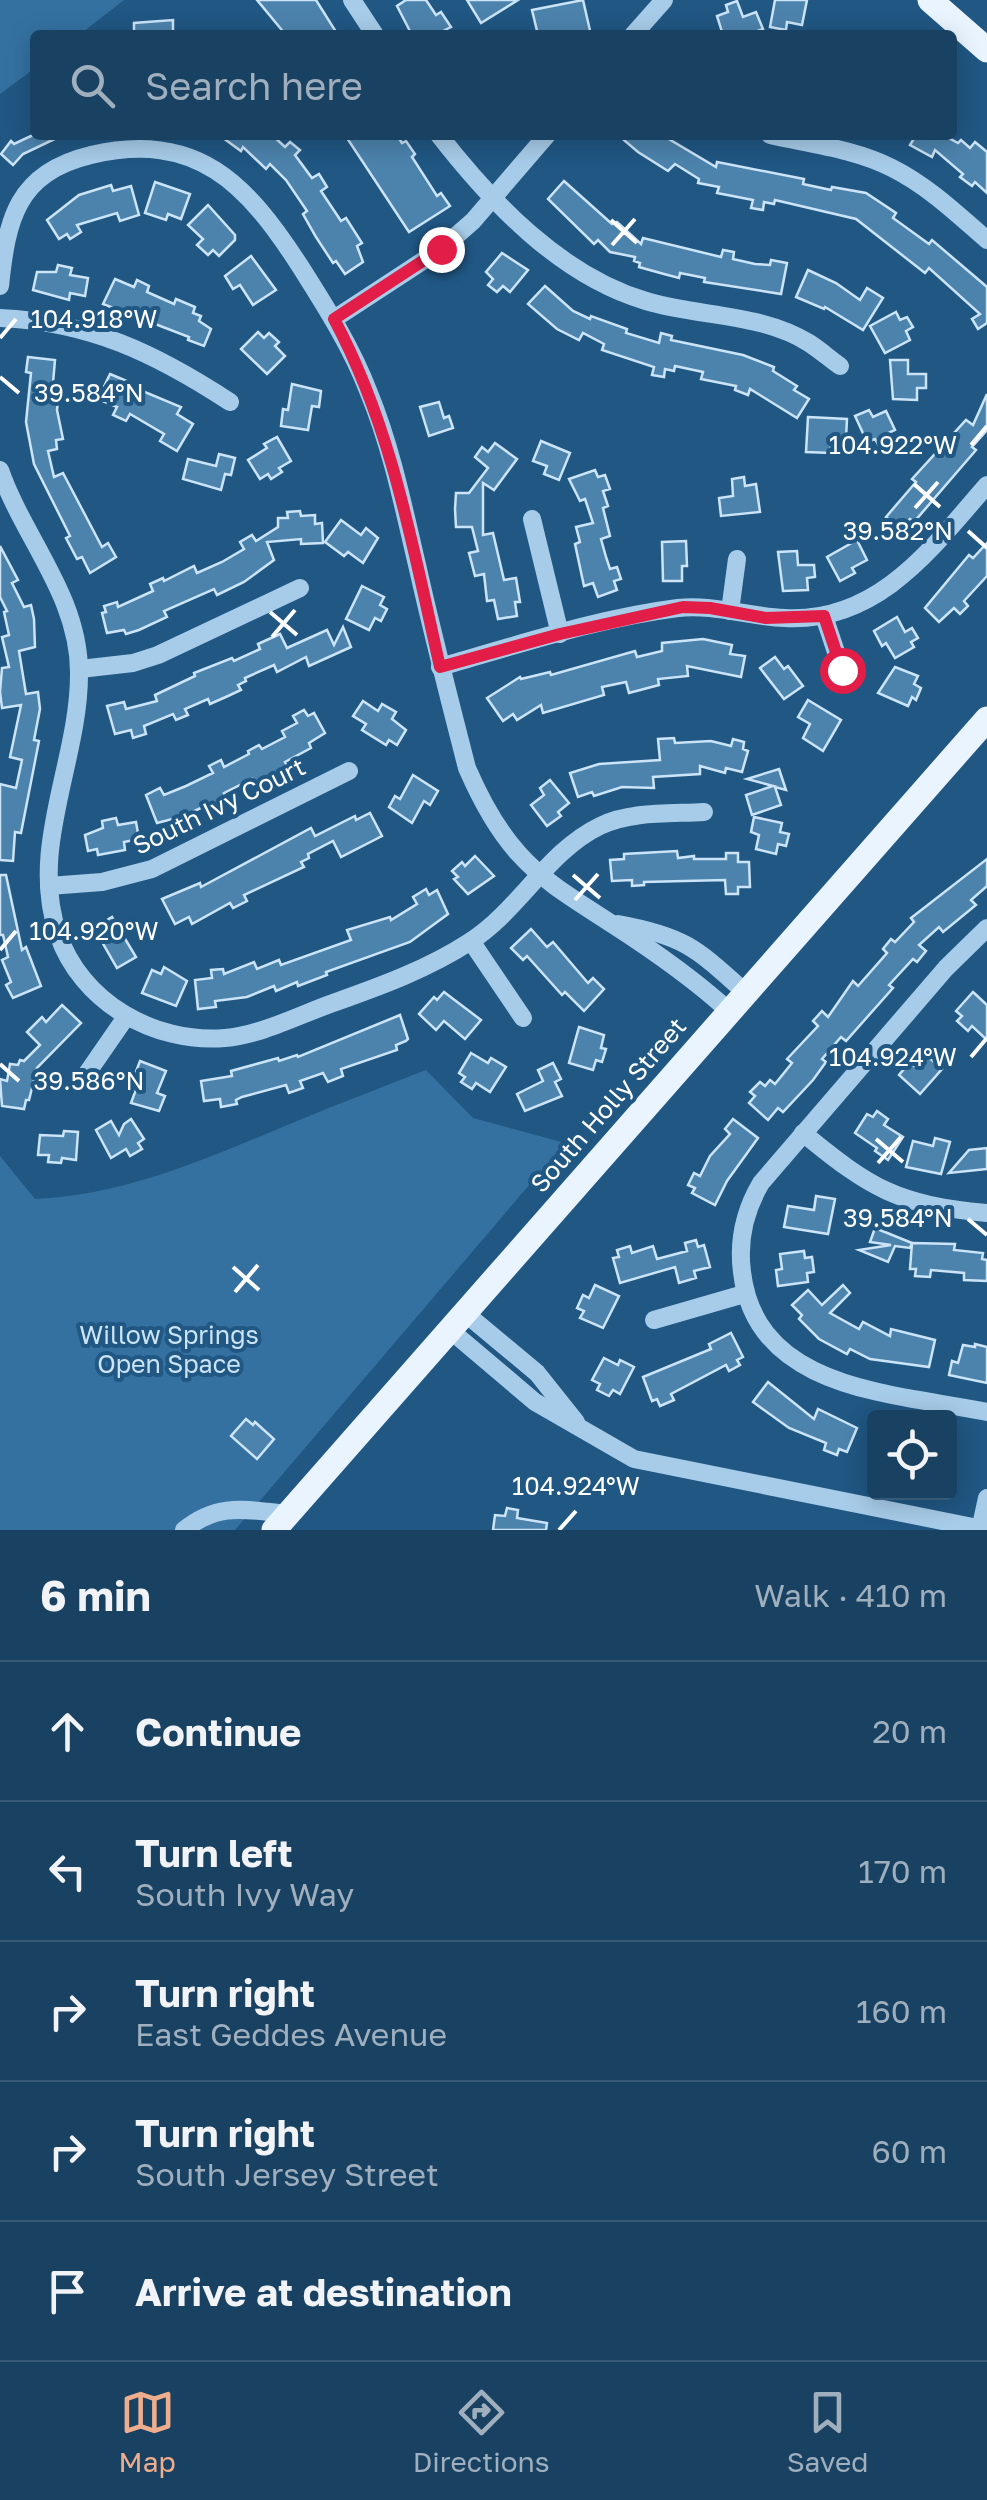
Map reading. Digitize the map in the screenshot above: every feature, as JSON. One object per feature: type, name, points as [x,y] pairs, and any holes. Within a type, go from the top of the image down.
[{"type":"main road","points":[[930,0],[987,50]]},
{"type":"main road","name":"South Holly Street","points":[[281,1522],[987,719]]},
{"type":"street","points":[[352,0],[372,30]]},
{"type":"street","points":[[637,30],[664,0]]},
{"type":"street","points":[[443,140],[494,198],[552,250],[602,284],[650,302],[780,330],[809,343],[840,366]]},
{"type":"street","points":[[334,319],[441,249],[494,198],[543,140]]},
{"type":"street","points":[[793,140],[862,155],[890,167],[937,198],[987,240]]},
{"type":"street","points":[[0,286],[8,223],[29,189],[48,173],[88,156],[167,143],[213,169],[250,197],[334,319],[370,394],[386,441],[466,768],[477,792],[518,852],[542,876],[645,949],[738,1002]]},
{"type":"street","points":[[0,318],[41,320],[106,336],[177,368],[230,402]]},
{"type":"street","points":[[0,470],[24,526],[63,596],[80,669],[75,726],[48,858],[54,919],[66,953],[87,983],[126,1017],[180,1036],[227,1038],[399,979],[471,941],[500,918],[562,852],[602,825],[622,817],[704,812]]},
{"type":"street","points":[[440,667],[560,634],[683,607],[766,618],[824,616],[864,601],[896,583],[987,485]]},
{"type":"street","points":[[532,519],[560,634]]},
{"type":"street","points":[[730,612],[737,559]]},
{"type":"street","points":[[80,669],[133,663],[158,655],[300,588]]},
{"type":"street","points":[[824,616],[842,670]]},
{"type":"street","name":"South Ivy Court","points":[[49,886],[102,882],[152,869],[349,771]]},
{"type":"street","points":[[985,935],[946,968],[761,1183],[744,1222],[740,1246],[744,1294],[779,1348],[799,1364],[823,1377],[987,1412]]},
{"type":"street","points":[[471,941],[522,1018]]},
{"type":"street","points":[[81,1082],[126,1017]]},
{"type":"street","points":[[803,1132],[853,1174],[894,1195],[914,1203],[987,1213]]},
{"type":"street","points":[[654,1320],[744,1294]]},
{"type":"street","points":[[457,1322],[526,1395],[615,1451],[658,1465],[983,1529],[987,1498]]},
{"type":"street","points":[[184,1530],[202,1516],[230,1508],[281,1522]]},
{"type":"green space","points":[[0,0],[124,0],[85,30],[30,30],[30,72],[0,94]]},
{"type":"green space","name":"Willow Springs Open Space","points":[[426,1070],[473,1118],[565,1143],[235,1530],[0,1530],[0,1156],[35,1199],[104,1190],[202,1160]]},
{"type":"building","points":[[257,0],[316,0],[335,30],[282,30]]},
{"type":"building","points":[[406,0],[426,0],[451,27],[409,30],[397,6]]},
{"type":"building","points":[[467,0],[518,0],[481,23]]},
{"type":"building","points":[[583,0],[590,30],[537,30],[532,10]]},
{"type":"building","points":[[775,0],[807,0],[802,25],[787,22],[786,30],[770,27]]},
{"type":"building","points":[[737,1],[743,17],[756,12],[763,29],[721,30],[717,16],[728,12],[726,5]]},
{"type":"building","points":[[173,20],[173,30],[134,30],[134,23]]},
{"type":"building","points":[[30,136],[30,140],[52,140],[23,154],[13,165],[1,154],[11,141],[14,144]]},
{"type":"building","points":[[226,140],[277,140],[285,147],[290,142],[300,150],[295,155],[312,178],[319,174],[327,187],[321,191],[362,243],[357,246],[363,262],[345,274],[316,237],[303,214],[307,211],[286,180],[270,164],[266,169],[243,147],[241,151]]},
{"type":"building","points":[[348,140],[406,141],[437,196],[441,193],[450,206],[409,232]]},
{"type":"building","points":[[624,140],[670,140],[716,167],[717,162],[804,179],[803,184],[831,190],[832,187],[866,193],[896,213],[893,218],[929,244],[932,240],[987,287],[987,323],[978,329],[972,319],[980,314],[929,268],[925,273],[856,219],[775,200],[774,204],[764,202],[763,210],[751,208],[753,200],[717,193],[719,187],[698,183],[699,179],[675,164],[668,171]]},
{"type":"building","points":[[913,140],[961,140],[970,148],[975,142],[987,152],[987,193],[975,182],[972,186],[960,177],[963,174],[935,150],[932,157],[910,145]]},
{"type":"building","points":[[564,181],[641,244],[643,238],[721,257],[723,250],[734,252],[733,259],[755,264],[770,265],[771,260],[787,263],[781,294],[704,282],[705,278],[680,273],[679,278],[664,274],[639,267],[635,257],[610,252],[598,240],[594,244],[548,199]]},
{"type":"building","points":[[155,182],[190,194],[181,219],[168,214],[166,220],[145,213]]},
{"type":"building","points":[[111,185],[113,191],[131,186],[139,215],[120,221],[117,213],[77,225],[81,232],[70,239],[67,234],[59,239],[47,220],[79,195]]},
{"type":"building","points":[[208,205],[235,235],[235,240],[219,256],[213,250],[208,255],[197,245],[203,239],[188,225]]},
{"type":"building","points":[[502,253],[528,270],[510,292],[503,286],[497,292],[488,285],[493,279],[486,272]]},
{"type":"building","points":[[251,256],[276,290],[253,305],[240,285],[233,289],[225,276]]},
{"type":"building","points":[[58,265],[72,268],[70,275],[88,278],[85,296],[70,293],[69,300],[33,290],[37,272],[56,272]]},
{"type":"building","points":[[808,270],[860,300],[867,288],[883,298],[863,330],[825,307],[796,297]]},
{"type":"building","points":[[115,279],[134,287],[137,280],[149,286],[147,292],[174,304],[176,299],[195,307],[193,313],[201,316],[199,321],[211,329],[204,346],[103,304]]},
{"type":"building","points":[[545,286],[573,311],[627,329],[626,333],[659,343],[661,333],[672,336],[671,340],[743,355],[774,367],[773,371],[809,399],[797,418],[750,389],[748,395],[735,390],[736,386],[701,379],[703,372],[675,366],[674,371],[665,369],[664,377],[652,375],[654,367],[602,350],[604,344],[583,333],[579,340],[557,329],[528,304]]},
{"type":"building","points":[[896,312],[900,320],[907,317],[913,327],[906,331],[910,340],[885,353],[870,326]]},
{"type":"building","points":[[258,332],[264,338],[269,333],[279,342],[275,346],[285,356],[267,374],[241,349]]},
{"type":"building","points":[[28,357],[55,360],[53,383],[60,384],[57,410],[63,439],[56,440],[57,449],[48,451],[54,477],[63,473],[102,547],[108,543],[116,557],[90,573],[66,538],[70,536],[34,464],[26,422],[31,373],[26,372]]},
{"type":"building","points":[[890,360],[908,360],[908,374],[926,374],[926,388],[917,388],[917,400],[893,399]]},
{"type":"building","points":[[110,374],[181,407],[177,414],[193,424],[177,451],[160,441],[164,434],[130,414],[126,421],[113,415],[117,407],[98,399]]},
{"type":"building","points":[[292,384],[321,391],[319,407],[312,406],[308,430],[281,426]]},
{"type":"building","points":[[987,394],[987,430],[972,447],[976,450],[914,522],[910,519],[901,530],[886,517],[916,482],[912,479],[966,420],[973,425]]},
{"type":"building","points":[[439,402],[444,418],[449,416],[453,428],[429,436],[420,407]]},
{"type":"building","points":[[869,410],[873,417],[886,411],[895,430],[886,434],[890,442],[879,446],[875,439],[867,442],[855,416]]},
{"type":"building","points":[[808,417],[847,419],[846,438],[831,440],[831,453],[806,452]]},
{"type":"building","points":[[277,437],[291,461],[271,479],[268,474],[260,479],[248,460]]},
{"type":"building","points":[[541,441],[570,453],[559,480],[544,474],[547,466],[533,461]]},
{"type":"building","points":[[495,443],[517,459],[494,490],[483,483],[483,535],[493,533],[504,580],[516,578],[520,602],[515,602],[517,616],[498,619],[494,600],[487,601],[484,574],[475,576],[469,553],[478,551],[472,527],[456,527],[455,509],[456,493],[469,493],[488,468],[475,457],[482,447],[488,452]]},
{"type":"building","points":[[219,454],[235,458],[231,475],[225,474],[221,490],[183,479],[188,459],[216,466]]},
{"type":"building","points":[[595,470],[598,477],[605,475],[610,489],[603,491],[608,506],[603,508],[610,536],[601,539],[610,569],[617,567],[621,579],[614,581],[617,590],[598,597],[593,583],[584,586],[575,544],[580,542],[576,527],[593,523],[585,499],[580,501],[569,479]]},
{"type":"building","points":[[744,477],[745,486],[756,484],[760,512],[721,516],[719,498],[733,496],[732,479]]},
{"type":"building","points":[[300,511],[301,516],[315,515],[315,524],[322,523],[323,543],[301,544],[301,539],[267,542],[274,560],[244,582],[217,595],[214,589],[164,611],[167,617],[139,630],[107,633],[104,606],[117,602],[118,607],[153,591],[150,584],[194,566],[197,573],[222,562],[244,549],[240,542],[252,535],[256,541],[278,527],[278,518],[288,518],[287,512]]},
{"type":"building","points":[[341,520],[361,535],[366,528],[378,538],[363,563],[348,552],[344,556],[325,542]]},
{"type":"building","points":[[857,540],[867,560],[840,581],[827,557]]},
{"type":"building","points":[[686,541],[687,566],[682,566],[682,581],[663,581],[662,542]]},
{"type":"building","points":[[987,543],[987,576],[964,601],[968,606],[960,614],[954,608],[939,622],[925,608],[969,555],[973,558]]},
{"type":"building","points":[[0,546],[18,580],[12,583],[24,607],[31,605],[35,647],[19,651],[26,694],[38,692],[40,709],[34,740],[39,741],[21,833],[15,832],[13,861],[0,860],[0,784],[16,788],[22,760],[10,757],[21,705],[2,708],[2,668],[9,667],[2,637],[9,635],[4,612],[7,611],[0,597]]},
{"type":"building","points":[[797,551],[798,565],[814,565],[815,577],[807,578],[808,590],[783,591],[778,552]]},
{"type":"building","points":[[362,586],[384,597],[380,605],[387,609],[381,621],[375,618],[369,630],[346,619]]},
{"type":"building","points":[[897,617],[905,632],[912,628],[918,638],[911,642],[914,647],[895,658],[874,631]]},
{"type":"building","points":[[343,627],[351,647],[309,666],[306,657],[277,672],[274,665],[245,678],[238,685],[241,690],[210,704],[208,699],[185,709],[188,715],[176,720],[173,714],[144,726],[146,734],[133,738],[131,730],[115,734],[107,706],[124,702],[126,709],[157,701],[155,695],[195,676],[194,673],[232,658],[234,661],[280,634],[287,648],[327,630],[334,645]]},
{"type":"building","points":[[703,639],[732,645],[730,654],[745,656],[741,677],[687,666],[688,676],[658,679],[659,685],[629,693],[626,682],[602,687],[604,695],[543,713],[541,705],[517,720],[513,714],[503,721],[487,698],[520,677],[550,672],[551,675],[635,651],[637,657],[662,651],[662,643]]},
{"type":"building","points":[[775,657],[784,669],[788,666],[803,686],[784,699],[760,668]]},
{"type":"building","points":[[895,667],[918,676],[914,684],[921,688],[908,706],[878,693]]},
{"type":"building","points":[[808,700],[841,720],[823,751],[803,738],[810,724],[798,717]]},
{"type":"building","points":[[363,701],[378,711],[382,704],[396,712],[392,719],[406,730],[397,745],[389,740],[386,745],[362,730],[366,724],[353,716]]},
{"type":"building","points":[[304,710],[308,716],[314,713],[325,733],[309,743],[311,748],[254,784],[252,779],[224,793],[227,801],[212,809],[209,804],[157,823],[146,795],[160,788],[164,795],[186,786],[213,773],[209,766],[221,760],[224,767],[259,745],[262,749],[285,737],[282,731],[297,723],[293,716]]},
{"type":"building","points":[[674,738],[675,743],[711,741],[731,746],[733,739],[744,742],[743,749],[748,751],[742,772],[726,768],[725,773],[700,766],[700,774],[653,777],[654,788],[622,787],[578,797],[570,773],[599,764],[660,760],[658,739]]},
{"type":"building","points":[[779,769],[786,790],[775,787],[781,805],[752,815],[746,795],[773,786],[747,779]]},
{"type":"building","points":[[413,775],[438,791],[430,805],[424,801],[412,823],[389,807],[395,796],[400,799]]},
{"type":"building","points":[[550,780],[569,803],[558,812],[561,816],[547,826],[531,805],[544,795],[540,788]]},
{"type":"building","points":[[370,813],[382,836],[341,857],[333,841],[308,854],[309,858],[301,862],[304,867],[244,895],[247,901],[233,908],[230,903],[192,924],[189,917],[175,924],[162,899],[200,883],[201,887],[311,828],[315,836],[355,816],[356,820]]},
{"type":"building","points":[[754,817],[782,823],[780,832],[789,834],[786,846],[778,844],[776,854],[756,849],[759,835],[751,832]]},
{"type":"building","points":[[116,818],[118,825],[136,822],[139,839],[124,842],[125,850],[98,855],[97,849],[88,851],[85,835],[103,828],[102,821]]},
{"type":"building","points":[[677,851],[678,858],[694,859],[726,859],[726,853],[738,853],[738,862],[749,862],[750,887],[738,887],[738,894],[726,894],[725,880],[644,882],[632,886],[632,880],[612,881],[610,860],[624,859],[624,854]]},
{"type":"building","points":[[475,856],[494,876],[468,894],[452,871]]},
{"type":"building","points":[[987,859],[987,886],[971,900],[976,905],[943,932],[939,927],[919,945],[926,951],[889,985],[893,988],[846,1041],[841,1037],[822,1059],[826,1062],[813,1080],[783,1112],[778,1108],[768,1120],[749,1103],[755,1096],[750,1092],[760,1082],[765,1086],[770,1080],[775,1084],[792,1063],[787,1059],[818,1026],[813,1021],[822,1011],[828,1017],[853,981],[858,986],[887,953],[883,949],[891,939],[895,942],[914,922],[911,918]]},
{"type":"building","points":[[0,875],[6,875],[22,950],[26,947],[41,986],[13,998],[6,985],[11,982],[2,960],[8,957],[0,935]]},
{"type":"building","points":[[426,889],[429,895],[437,890],[448,914],[410,942],[298,986],[297,982],[276,991],[274,986],[247,997],[215,1001],[216,1007],[198,1009],[195,980],[212,978],[211,970],[223,969],[224,974],[254,962],[257,969],[279,960],[281,965],[351,940],[347,930],[390,917],[391,920],[417,904],[413,897]]},
{"type":"building","points":[[112,917],[136,957],[117,968],[94,928]]},
{"type":"building","points":[[531,929],[547,947],[553,942],[588,983],[593,978],[604,989],[584,1011],[565,992],[562,995],[527,956],[523,960],[511,948]]},
{"type":"building","points":[[164,967],[187,981],[176,1006],[142,993],[152,970],[161,974]]},
{"type":"building","points":[[444,992],[481,1020],[465,1039],[444,1021],[436,1030],[419,1014]]},
{"type":"building","points":[[973,992],[987,1005],[987,1040],[972,1026],[968,1031],[957,1021],[962,1016],[956,1011]]},
{"type":"building","points":[[62,1005],[81,1023],[37,1068],[24,1109],[2,1106],[0,1079],[7,1081],[10,1064],[18,1065],[40,1045],[27,1032],[42,1017],[46,1022]]},
{"type":"building","points":[[400,1015],[408,1039],[396,1045],[397,1050],[341,1069],[343,1076],[328,1082],[323,1073],[300,1081],[303,1088],[289,1093],[286,1085],[221,1107],[220,1099],[204,1101],[201,1081],[232,1076],[231,1071],[278,1058],[279,1061],[298,1057]]},
{"type":"building","points":[[579,1027],[604,1035],[601,1048],[606,1049],[602,1062],[596,1060],[593,1070],[569,1063]]},
{"type":"building","points":[[471,1053],[506,1067],[490,1092],[476,1083],[472,1089],[461,1082],[465,1077],[459,1073]]},
{"type":"building","points":[[925,1054],[942,1069],[920,1094],[899,1075],[910,1062],[914,1066]]},
{"type":"building","points":[[140,1061],[166,1071],[157,1093],[165,1096],[159,1111],[131,1103],[138,1084],[132,1082]]},
{"type":"building","points":[[553,1063],[561,1079],[555,1082],[562,1096],[525,1111],[517,1094],[543,1081],[538,1070]]},
{"type":"building","points":[[877,1111],[888,1119],[884,1125],[903,1137],[888,1160],[855,1133],[867,1114],[873,1117]]},
{"type":"building","points":[[131,1119],[144,1139],[138,1143],[142,1149],[130,1156],[126,1149],[111,1158],[96,1130],[111,1121],[119,1135]]},
{"type":"building","points":[[733,1119],[758,1138],[715,1205],[692,1193],[695,1188],[688,1185],[694,1173],[700,1176],[710,1156],[730,1134],[725,1129]]},
{"type":"building","points":[[64,1131],[78,1132],[76,1160],[48,1162],[49,1155],[38,1155],[40,1135],[63,1136]]},
{"type":"building","points":[[935,1138],[950,1142],[941,1174],[906,1167],[913,1141],[933,1146]]},
{"type":"building","points":[[987,1148],[987,1169],[949,1173],[969,1150]]},
{"type":"building","points":[[816,1196],[835,1199],[828,1234],[784,1227],[788,1206],[814,1210]]},
{"type":"building","points":[[875,1228],[912,1243],[910,1248],[895,1246],[888,1262],[859,1250],[891,1245],[870,1242]]},
{"type":"building","points":[[696,1240],[698,1247],[704,1245],[710,1267],[694,1271],[696,1278],[679,1283],[675,1267],[620,1283],[613,1258],[619,1257],[617,1250],[630,1246],[632,1253],[653,1246],[657,1259],[687,1251],[685,1243]]},
{"type":"building","points":[[912,1243],[955,1244],[954,1250],[983,1253],[987,1281],[964,1280],[964,1273],[931,1270],[930,1277],[915,1276],[916,1269],[910,1269]]},
{"type":"building","points":[[804,1251],[805,1258],[812,1257],[814,1272],[807,1273],[808,1282],[778,1286],[780,1254]]},
{"type":"building","points":[[595,1285],[619,1296],[603,1328],[580,1318],[584,1311],[577,1308],[583,1295],[589,1298]]},
{"type":"building","points":[[843,1285],[850,1293],[830,1313],[859,1329],[863,1322],[890,1336],[891,1329],[935,1340],[929,1367],[870,1359],[850,1349],[847,1354],[819,1339],[799,1319],[802,1315],[792,1305],[808,1290],[822,1305]]},
{"type":"building","points":[[731,1333],[743,1357],[737,1360],[740,1365],[729,1371],[726,1365],[671,1394],[674,1400],[660,1406],[657,1399],[652,1401],[643,1377],[711,1349],[709,1344]]},
{"type":"building","points":[[963,1345],[987,1347],[987,1383],[949,1375],[952,1361],[958,1363]]},
{"type":"building","points":[[604,1358],[634,1367],[620,1394],[613,1390],[609,1396],[597,1390],[600,1384],[592,1380]]},
{"type":"building","points":[[768,1382],[814,1419],[818,1409],[857,1428],[847,1452],[839,1449],[837,1455],[824,1450],[826,1443],[789,1428],[753,1402]]},
{"type":"building","points":[[246,1419],[274,1439],[257,1459],[231,1436]]},
{"type":"building","points":[[507,1508],[518,1510],[517,1518],[547,1523],[546,1530],[493,1530],[495,1515],[505,1516]]},
{"type":"route","points":[[441,249],[334,319],[370,394],[386,441],[440,667],[560,634],[683,607],[766,618],[824,616],[842,670]]}]
